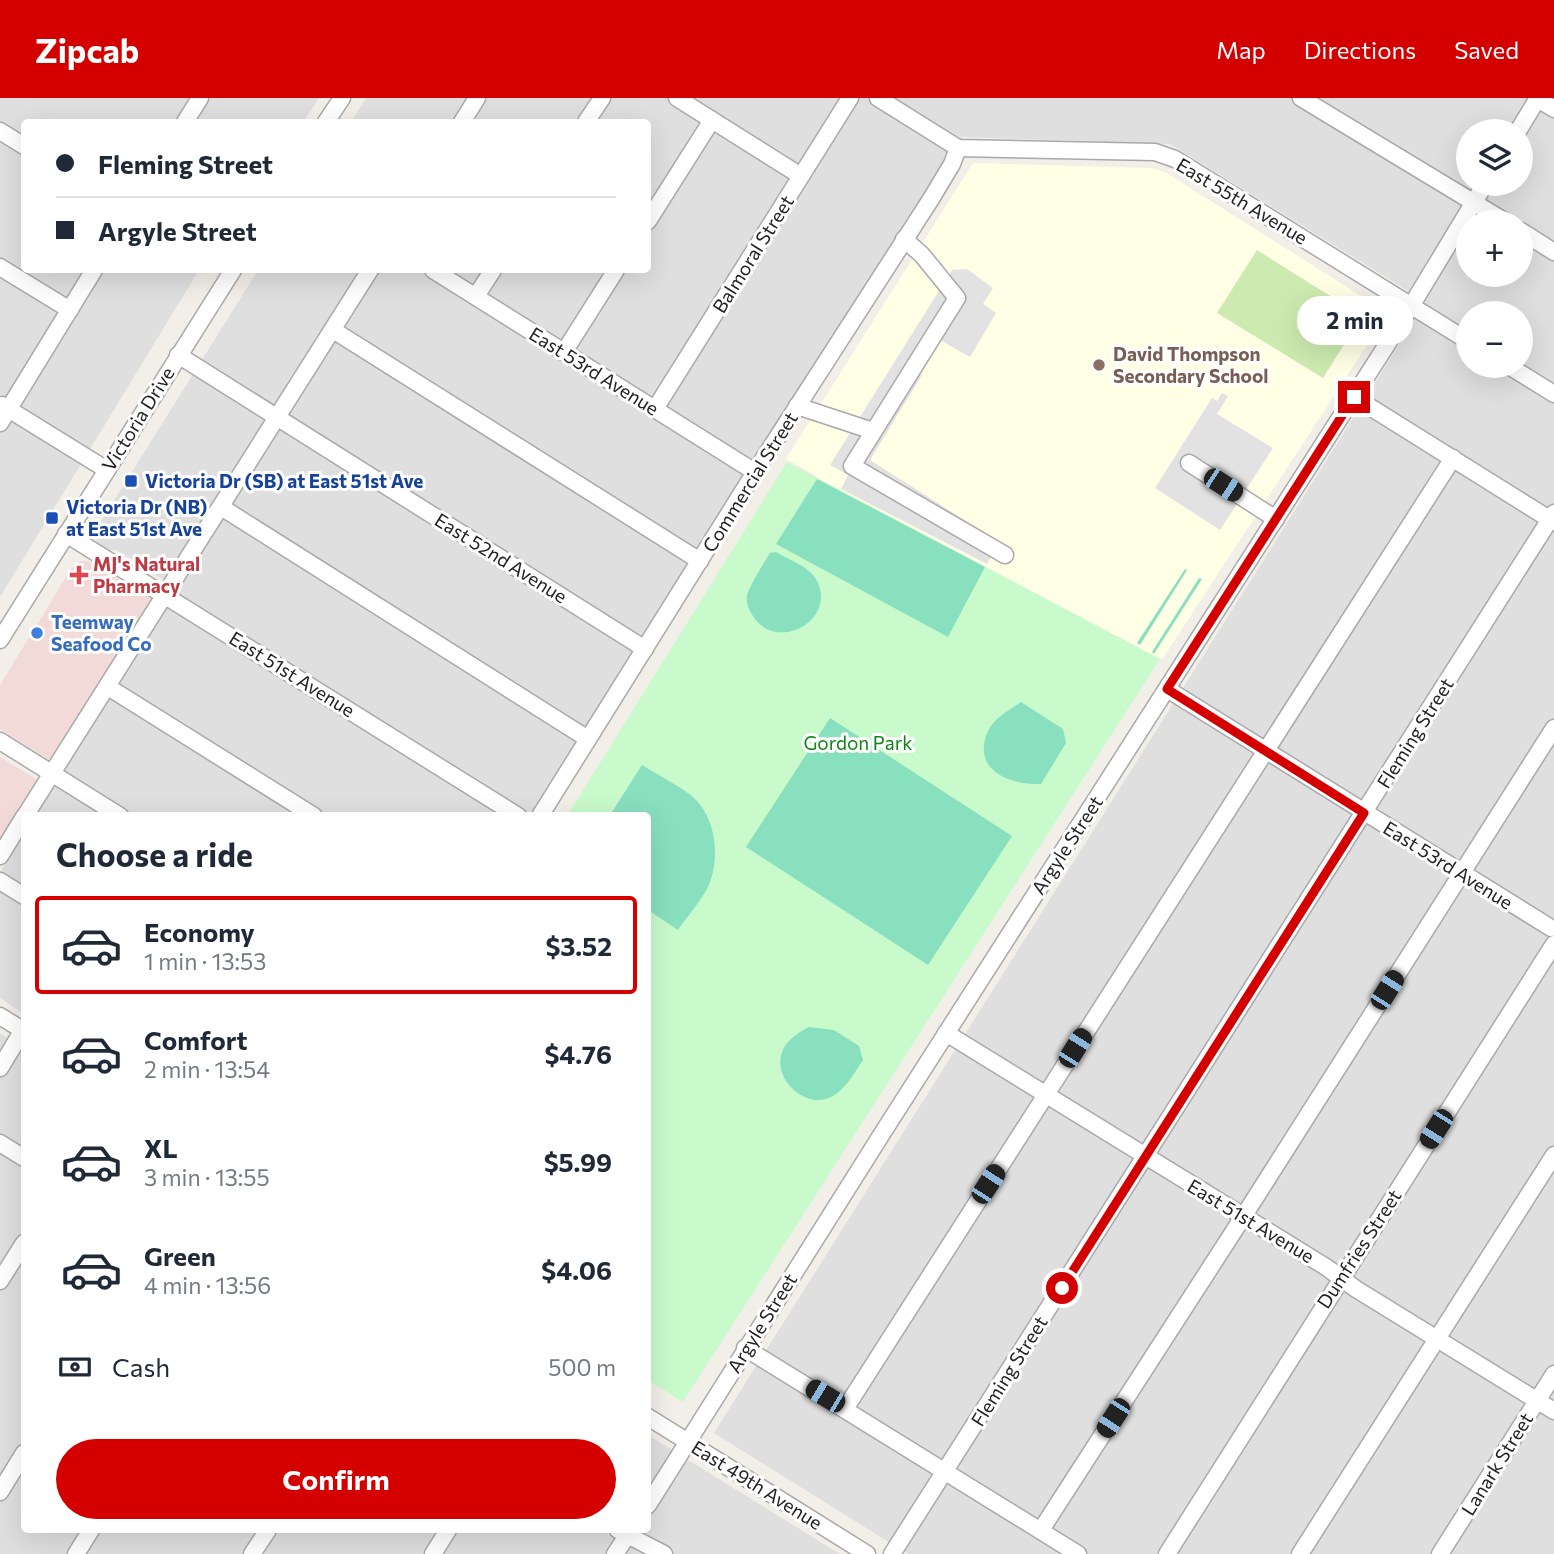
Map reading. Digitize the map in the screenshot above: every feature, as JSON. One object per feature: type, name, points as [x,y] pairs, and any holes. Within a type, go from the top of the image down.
[{"type":"street","points":[[328,119],[342,98]]},
{"type":"street","points":[[463,119],[477,98]]},
{"type":"street","points":[[588,119],[601,98]]},
{"type":"street","points":[[677,98],[801,176]]},
{"type":"street","name":"Balmoral Street","points":[[655,409],[850,98]]},
{"type":"street","points":[[878,98],[958,148]]},
{"type":"street","points":[[1301,98],[1487,210]]},
{"type":"street","points":[[1525,119],[1537,98],[1554,109]]},
{"type":"street","points":[[186,119],[195,100]]},
{"type":"street","points":[[651,216],[712,120]]},
{"type":"street","points":[[0,131],[21,144]]},
{"type":"street","name":"Commercial Street","points":[[542,812],[952,164],[958,148]]},
{"type":"street","name":"East 55th Avenue","points":[[958,148],[1155,152],[1175,159],[1456,334]]},
{"type":"street","name":"Argyle Street","points":[[651,1500],[745,1348],[1412,306],[1478,196]]},
{"type":"street","points":[[904,239],[922,255],[957,298],[852,466],[1005,555]]},
{"type":"street","points":[[1533,239],[1554,252]]},
{"type":"street","points":[[0,267],[69,310]]},
{"type":"street","points":[[92,273],[3,412],[107,470]]},
{"type":"street","name":"Victoria Drive","points":[[0,640],[229,273]]},
{"type":"street","points":[[28,812],[368,273]]},
{"type":"street","name":"East 53rd Avenue","points":[[438,273],[755,472]]},
{"type":"street","points":[[475,296],[491,273]]},
{"type":"street","points":[[564,352],[614,273]]},
{"type":"street","points":[[333,330],[700,561]]},
{"type":"street","name":"East 52nd Avenue","points":[[178,355],[645,649]]},
{"type":"street","points":[[1528,378],[1554,394]]},
{"type":"street","points":[[1354,397],[1553,519]]},
{"type":"street","points":[[797,406],[873,431]]},
{"type":"street","points":[[845,1409],[1452,458]]},
{"type":"street","points":[[1189,463],[1276,519]]},
{"type":"street","points":[[221,507],[588,738]]},
{"type":"street","name":"Fleming Street","points":[[892,1554],[1553,519]]},
{"type":"street","name":"East 51st Avenue","points":[[66,534],[512,812]]},
{"type":"street","points":[[108,687],[308,812]]},
{"type":"street","name":"East 53rd Avenue","points":[[1167,689],[1461,872],[1553,935]]},
{"type":"street","points":[[1041,1530],[1554,727]]},
{"type":"street","points":[[0,741],[114,812]]},
{"type":"street","points":[[0,856],[21,822]]},
{"type":"street","points":[[0,880],[21,894]]},
{"type":"street","name":"Dumfries Street","points":[[1167,1554],[1553,935]]},
{"type":"street","points":[[0,1016],[21,1029]]},
{"type":"street","name":"East 51st Avenue","points":[[946,1033],[1554,1411]]},
{"type":"street","points":[[0,1068],[21,1036]]},
{"type":"street","points":[[0,1143],[21,1156]]},
{"type":"street","points":[[1300,1554],[1554,1155]]},
{"type":"street","points":[[0,1281],[21,1248]]},
{"type":"street","points":[[745,1348],[1078,1554]]},
{"type":"street","name":"Lanark Street","points":[[1440,1554],[1554,1374]]},
{"type":"street","name":"East 49th Avenue","points":[[651,1419],[867,1554]]},
{"type":"street","points":[[0,1492],[21,1458]]},
{"type":"street","points":[[76,1554],[89,1533]]},
{"type":"street","points":[[252,1554],[266,1533]]},
{"type":"street","points":[[433,1554],[446,1533]]},
{"type":"street","points":[[615,1554],[624,1533]]},
{"type":"street","points":[[628,1533],[664,1554]]},
{"type":"shaded area","points":[[0,98],[193,98],[179,119],[21,119],[21,273],[197,273],[0,597]]},
{"type":"shaded area","points":[[210,98],[319,98],[305,119],[197,119]]},
{"type":"shaded area","points":[[366,98],[1554,98],[1554,1554],[908,1554],[714,1433],[1426,302],[1170,144],[962,137],[533,812],[37,812],[176,588],[116,550],[108,550],[96,541],[95,531],[256,273],[651,273],[651,119],[353,119]]},
{"type":"shaded area","name":"David Thompson Secondary School","points":[[973,163],[1151,168],[1165,172],[1388,313],[1163,658],[1160,659],[817,479],[815,475],[786,459]]},
{"type":"shaded area","points":[[967,269],[993,288],[983,304],[996,313],[970,357],[940,340],[870,460],[999,542],[987,564],[841,489],[848,475],[830,465],[952,270]]},
{"type":"shaded area","points":[[1222,393],[1228,396],[1217,414],[1273,448],[1220,530],[1155,488],[1212,398],[1217,401]]},
{"type":"shaded area","points":[[80,561],[89,561],[152,599],[55,758],[48,759],[0,729],[0,685],[71,569]]},
{"type":"shaded area","points":[[0,757],[36,779],[39,784],[0,848]]},
{"type":"shaded area","points":[[21,838],[21,1012],[0,998],[0,872]]},
{"type":"shaded area","points":[[0,1033],[21,1047],[21,1533],[651,1533],[651,1437],[840,1554],[0,1554]]},
{"type":"green space","points":[[1257,250],[1362,316],[1323,378],[1217,313]]},
{"type":"green space","name":"Gordon Park","points":[[787,462],[1160,659],[683,1402],[651,1382],[651,812],[569,812]]},
{"type":"green space","points":[[817,479],[985,567],[948,637],[776,544]]},
{"type":"green space","points":[[776,552],[808,570],[816,579],[821,594],[819,607],[813,618],[790,632],[776,632],[764,627],[753,616],[747,601],[748,592],[761,568],[770,553]]},
{"type":"green space","points":[[1185,569],[1187,570],[1140,645],[1137,643]]},
{"type":"green space","points":[[1199,578],[1202,579],[1154,654],[1152,652]]},
{"type":"green space","points":[[1021,702],[1063,729],[1066,743],[1041,784],[1006,778],[989,765],[985,756],[984,745],[991,726]]},
{"type":"green space","points":[[830,718],[1012,836],[928,965],[746,847]]},
{"type":"green space","points":[[642,765],[693,797],[707,816],[712,828],[715,854],[711,878],[704,894],[678,930],[651,912],[651,812],[612,812]]},
{"type":"green space","points":[[809,1027],[834,1030],[859,1046],[863,1060],[841,1090],[821,1100],[802,1096],[793,1090],[782,1072],[780,1062],[786,1044]]},
{"type":"place","name":"David Thompson Secondary School","points":[[1099,365]]},
{"type":"place","name":"Victoria Dr (SB) at East 51st Ave","points":[[131,481]]},
{"type":"place","name":"Victoria Dr (NB) at East 51st Ave","points":[[52,518]]},
{"type":"place","name":"MJ's Natural Pharmacy","points":[[79,575]]},
{"type":"place","name":"Teemway Seafood Co","points":[[37,633]]},
{"type":"route","points":[[1062,1288],[1364,813],[1167,689],[1354,397]]}]
